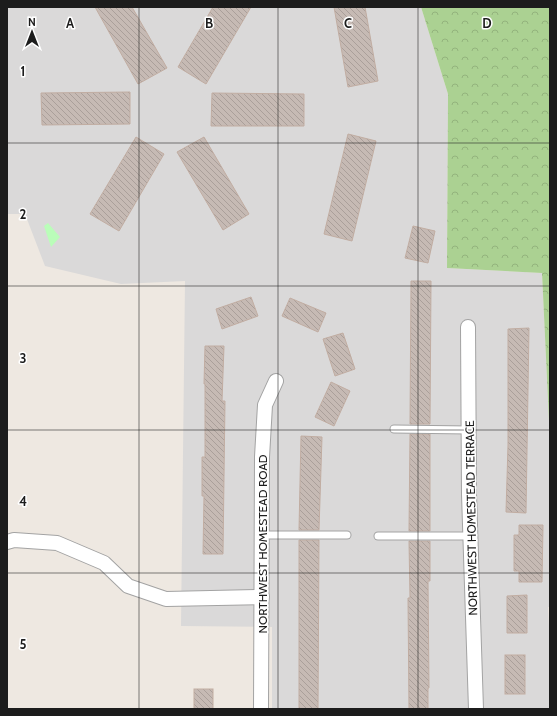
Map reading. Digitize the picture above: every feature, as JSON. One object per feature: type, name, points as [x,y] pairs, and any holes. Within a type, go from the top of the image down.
[{"type":"street","name":"NORTHWEST HOMESTEAD TERRACE","points":[[468,327],[470,536],[476,709]]},
{"type":"street","name":"NORTHWEST HOMESTEAD ROAD","points":[[261,709],[262,457],[265,405],[276,381]]},
{"type":"street","points":[[7,542],[14,540],[57,542],[104,563],[128,586],[166,599],[262,596]]},
{"type":"lane","points":[[394,429],[469,430]]},
{"type":"lane","points":[[262,535],[347,535]]},
{"type":"lane","points":[[378,536],[470,536]]},
{"type":"shaded area","points":[[7,7],[421,7],[448,94],[447,268],[542,273],[550,442],[550,607],[548,607],[550,646],[550,709],[272,709],[272,627],[181,626],[185,281],[121,284],[45,266],[25,214],[7,214]]},
{"type":"green space","points":[[421,7],[550,7],[550,442],[542,273],[447,268],[448,94]]},
{"type":"green space","points":[[48,223],[60,237],[51,247],[44,226]]},
{"type":"building","points":[[95,7],[132,7],[167,68],[138,84]]},
{"type":"building","points":[[213,7],[251,7],[206,84],[178,67]]},
{"type":"building","points":[[334,7],[365,7],[378,81],[348,87]]},
{"type":"building","points":[[130,92],[130,124],[42,125],[41,93]]},
{"type":"building","points":[[212,93],[304,94],[304,126],[211,126]]},
{"type":"building","points":[[348,134],[376,141],[352,241],[324,234]]},
{"type":"building","points":[[136,137],[164,154],[119,231],[90,214]]},
{"type":"building","points":[[204,137],[249,214],[223,230],[177,152]]},
{"type":"building","points":[[413,226],[435,231],[428,263],[405,258]]},
{"type":"building","points":[[411,281],[431,281],[430,424],[410,424]]},
{"type":"building","points":[[251,297],[258,316],[222,329],[216,309]]},
{"type":"building","points":[[290,298],[326,313],[318,332],[282,316]]},
{"type":"building","points":[[529,328],[526,513],[506,512],[508,445],[508,329]]},
{"type":"building","points":[[343,333],[355,369],[335,376],[323,339]]},
{"type":"building","points":[[205,346],[224,346],[222,401],[225,401],[223,554],[203,554],[204,496],[202,496],[202,457],[205,457]]},
{"type":"building","points":[[331,382],[350,391],[334,426],[315,417]]},
{"type":"building","points":[[410,434],[430,434],[430,531],[409,531]]},
{"type":"building","points":[[301,436],[322,437],[319,530],[299,530]]},
{"type":"building","points":[[519,525],[543,525],[542,582],[519,582],[519,571],[514,571],[514,535],[519,535]]},
{"type":"building","points":[[299,540],[319,540],[318,709],[299,709]]},
{"type":"building","points":[[409,541],[430,541],[430,581],[428,581],[428,709],[409,709]]},
{"type":"building","points":[[527,595],[527,633],[507,633],[507,596]]},
{"type":"building","points":[[505,655],[525,655],[525,694],[505,694]]},
{"type":"building","points":[[194,689],[213,689],[213,709],[194,709]]}]
